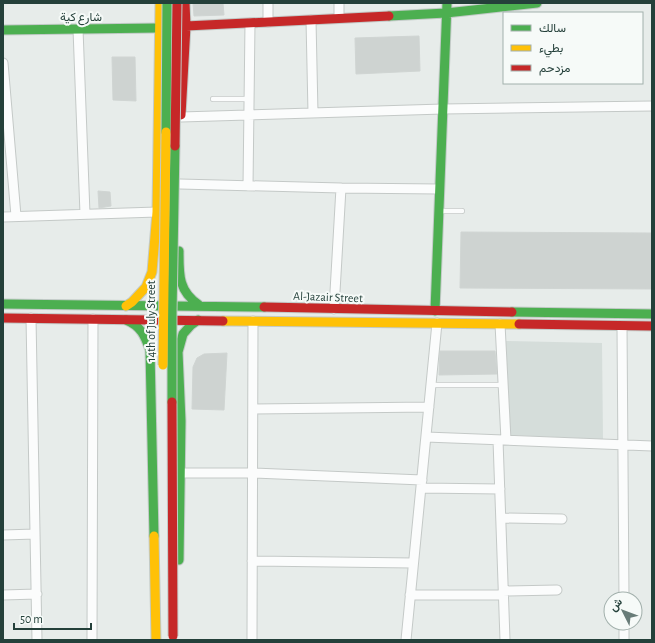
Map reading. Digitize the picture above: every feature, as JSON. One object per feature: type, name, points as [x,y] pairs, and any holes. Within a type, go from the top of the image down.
[{"type":"main road","points":[[126,306],[132,302],[146,287],[152,272],[157,212],[158,28],[160,3]]},
{"type":"main road","name":"14th of July Street","points":[[167,3],[163,313],[171,638]]},
{"type":"main road","name":"14th of July Street","points":[[171,638],[172,313],[177,3]]},
{"type":"main road","points":[[185,3],[186,26],[181,117],[179,272],[180,280],[186,295],[192,302],[199,305]]},
{"type":"main road","points":[[434,311],[447,3]]},
{"type":"main road","points":[[186,26],[446,13],[537,3]]},
{"type":"main road","name":"شارع كية","points":[[3,30],[158,28]]},
{"type":"main road","points":[[152,272],[154,281],[162,288],[169,288],[173,285],[179,272]]},
{"type":"main road","name":"Al-Jazair Street","points":[[3,304],[126,306],[199,305],[434,311],[652,314]]},
{"type":"main road","name":"Al-Jazair Street","points":[[3,318],[652,326]]},
{"type":"main road","points":[[126,320],[138,325],[143,331],[147,339],[150,357],[156,640]]},
{"type":"main road","points":[[171,638],[180,472],[178,352],[184,332],[193,322],[198,320]]},
{"type":"main road","points":[[150,357],[155,346],[166,340],[171,342],[178,352]]},
{"type":"street","points":[[268,3],[268,22]]},
{"type":"street","points":[[339,3],[339,18]]},
{"type":"street","points":[[311,20],[313,113]]},
{"type":"street","points":[[248,186],[250,23]]},
{"type":"street","points":[[78,29],[85,214]]},
{"type":"street","points":[[3,63],[16,216]]},
{"type":"street","points":[[181,117],[442,109],[652,106]]},
{"type":"street","points":[[180,184],[439,189]]},
{"type":"street","points":[[334,309],[341,188]]},
{"type":"street","points":[[3,217],[157,212]]},
{"type":"street","points":[[31,318],[37,640]]},
{"type":"street","points":[[92,640],[93,319]]},
{"type":"street","points":[[252,640],[253,321]]},
{"type":"street","points":[[406,640],[437,323]]},
{"type":"street","points":[[500,324],[503,385],[500,489],[505,640]]},
{"type":"street","points":[[622,326],[624,591]]},
{"type":"street","points":[[252,409],[428,407]]},
{"type":"street","points":[[426,437],[652,446]]},
{"type":"street","points":[[180,472],[252,473],[500,489]]},
{"type":"street","points":[[501,518],[562,519]]},
{"type":"street","points":[[3,535],[35,534]]},
{"type":"street","points":[[252,561],[414,563]]},
{"type":"street","points":[[410,595],[557,590]]},
{"type":"street","points":[[3,595],[37,594]]},
{"type":"lane","points":[[213,99],[250,99]]},
{"type":"lane","points":[[438,211],[462,211]]},
{"type":"lane","points":[[431,384],[503,385]]},
{"type":"shaded area","points":[[506,341],[602,343],[603,439],[510,435]]},
{"type":"building","points":[[193,3],[223,3],[224,15],[194,16]]},
{"type":"building","points":[[419,36],[420,71],[356,74],[355,38]]},
{"type":"building","points":[[112,57],[135,57],[136,101],[113,100]]},
{"type":"building","points":[[98,191],[110,192],[111,206],[99,208]]},
{"type":"building","points":[[461,232],[652,233],[652,289],[460,288]]},
{"type":"building","points":[[440,351],[495,351],[497,374],[439,375]]},
{"type":"building","points":[[227,353],[224,410],[192,409],[193,367],[197,358],[204,354]]},
{"type":"traffic: fast","points":[[166,132],[167,3]]},
{"type":"traffic: fast","points":[[435,311],[447,3]]},
{"type":"traffic: fast","points":[[389,16],[446,13],[537,3]]},
{"type":"traffic: fast","points":[[3,30],[158,28]]},
{"type":"traffic: fast","points":[[172,402],[175,146]]},
{"type":"traffic: fast","points":[[179,251],[179,267],[183,288],[192,300],[199,305]]},
{"type":"traffic: fast","points":[[3,304],[264,307]]},
{"type":"traffic: fast","points":[[512,312],[652,314]]},
{"type":"traffic: fast","points":[[126,320],[139,328],[150,350],[154,536]]},
{"type":"traffic: fast","points":[[179,560],[181,421],[178,352],[183,334],[198,320]]},
{"type":"traffic: slow","points":[[126,306],[132,302],[146,287],[152,272],[157,212],[160,3]]},
{"type":"traffic: slow","points":[[163,365],[166,132]]},
{"type":"traffic: slow","points":[[223,321],[519,324]]},
{"type":"traffic: slow","points":[[154,536],[156,640]]},
{"type":"traffic: jam","points":[[175,146],[177,3]]},
{"type":"traffic: jam","points":[[181,115],[186,26],[185,3]]},
{"type":"traffic: jam","points":[[186,26],[389,16]]},
{"type":"traffic: jam","points":[[264,307],[512,312]]},
{"type":"traffic: jam","points":[[3,318],[223,321]]},
{"type":"traffic: jam","points":[[519,324],[652,326]]},
{"type":"traffic: jam","points":[[172,402],[173,636]]}]
